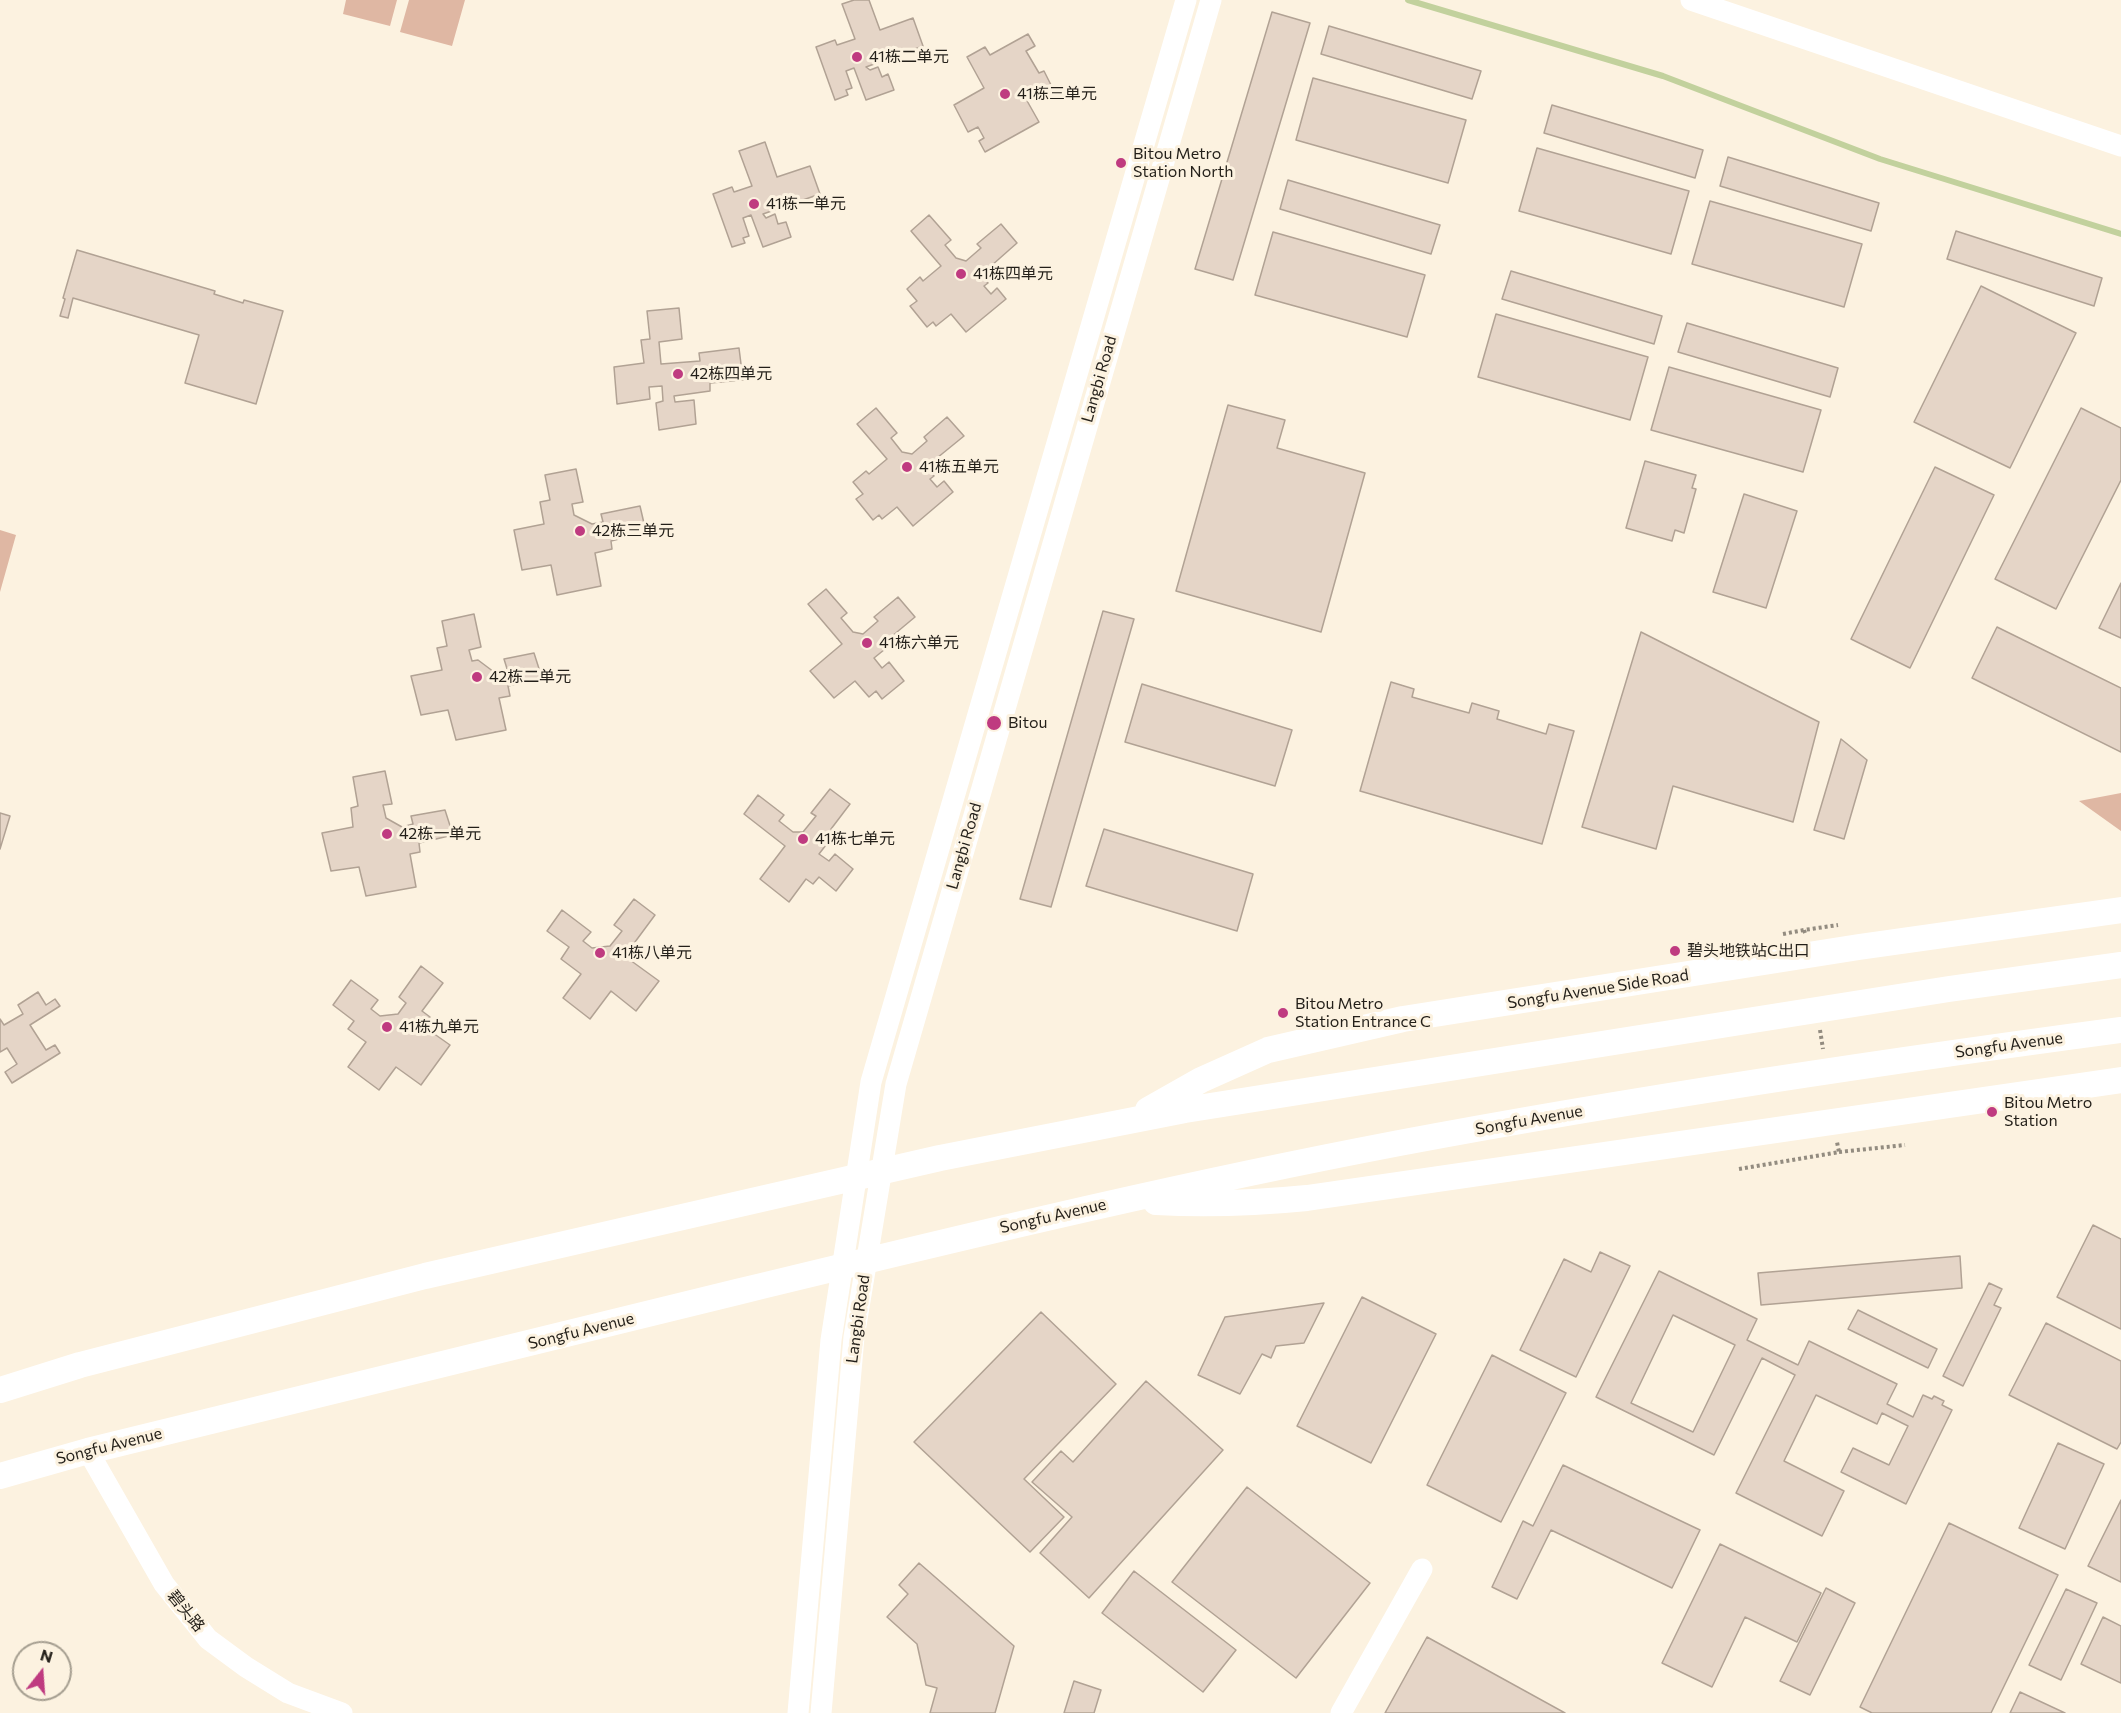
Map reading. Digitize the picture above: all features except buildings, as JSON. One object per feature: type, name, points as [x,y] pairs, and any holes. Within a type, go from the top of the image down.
[{"type":"main road","name":"Songfu Avenue Side Road","points":[[1128,1121],[1201,1080],[1268,1050],[1403,1019],[1858,947],[2121,910]]},
{"type":"main road","points":[[0,1390],[80,1365],[425,1276],[881,1172],[1128,1121],[1185,1110],[1949,989],[2121,965]]},
{"type":"main road","name":"Songfu Avenue","points":[[0,1476],[88,1451],[854,1263],[1123,1200],[1358,1151],[1630,1101],[1953,1052],[2121,1030]]},
{"type":"main road","points":[[1123,1200],[1196,1205],[1307,1198],[2121,1080]]},
{"type":"street","name":"Langbi Road","points":[[821,1713],[854,1337],[856,1178],[871,1082],[1186,0]]},
{"type":"street","name":"Langbi Road","points":[[798,1713],[831,1340],[881,1172],[896,1084],[1211,0]]},
{"type":"street","points":[[1691,0],[2121,146]]},
{"type":"street","name":"碧头路","points":[[88,1451],[164,1584],[208,1639],[246,1667],[288,1693],[342,1713]]},
{"type":"street","points":[[1341,1713],[1422,1569]]},
{"type":"path","points":[[1806,941],[1804,930],[1847,924]]},
{"type":"path","points":[[1819,1023],[1824,1058]]},
{"type":"path","points":[[1837,1140],[1839,1152]]},
{"type":"path","points":[[1739,1168],[1839,1152],[1905,1145]]},
{"type":"shaded area","points":[[346,0],[397,0],[390,26],[343,14]]},
{"type":"shaded area","points":[[409,0],[465,0],[452,46],[400,32]]},
{"type":"shaded area","points":[[0,530],[16,535],[0,592]]},
{"type":"shaded area","points":[[2121,793],[2121,831],[2079,801]]},
{"type":"waterway","points":[[1408,0],[1663,76],[1880,159],[2121,234]]},
{"type":"place","name":"41栋二单元","points":[[857,57]]},
{"type":"place","name":"41栋三单元","points":[[1005,94]]},
{"type":"place","name":"Bitou Metro Station North","points":[[1121,163]]},
{"type":"place","name":"41栋一单元","points":[[754,204]]},
{"type":"place","name":"41栋四单元","points":[[961,274]]},
{"type":"place","name":"42栋四单元","points":[[678,374]]},
{"type":"place","name":"41栋五单元","points":[[907,467]]},
{"type":"place","name":"42栋三单元","points":[[580,531]]},
{"type":"place","name":"41栋六单元","points":[[867,643]]},
{"type":"place","name":"42栋二单元","points":[[477,677]]},
{"type":"place","name":"Bitou","points":[[994,723]]},
{"type":"place","name":"42栋一单元","points":[[387,834]]},
{"type":"place","name":"41栋七单元","points":[[803,839]]},
{"type":"place","name":"碧头地铁站C出口","points":[[1675,951]]},
{"type":"place","name":"41栋八单元","points":[[600,953]]},
{"type":"place","name":"Bitou Metro Station Entrance C","points":[[1283,1013]]},
{"type":"place","name":"41栋九单元","points":[[387,1027]]},
{"type":"place","name":"Bitou Metro Station","points":[[1992,1112]]}]
